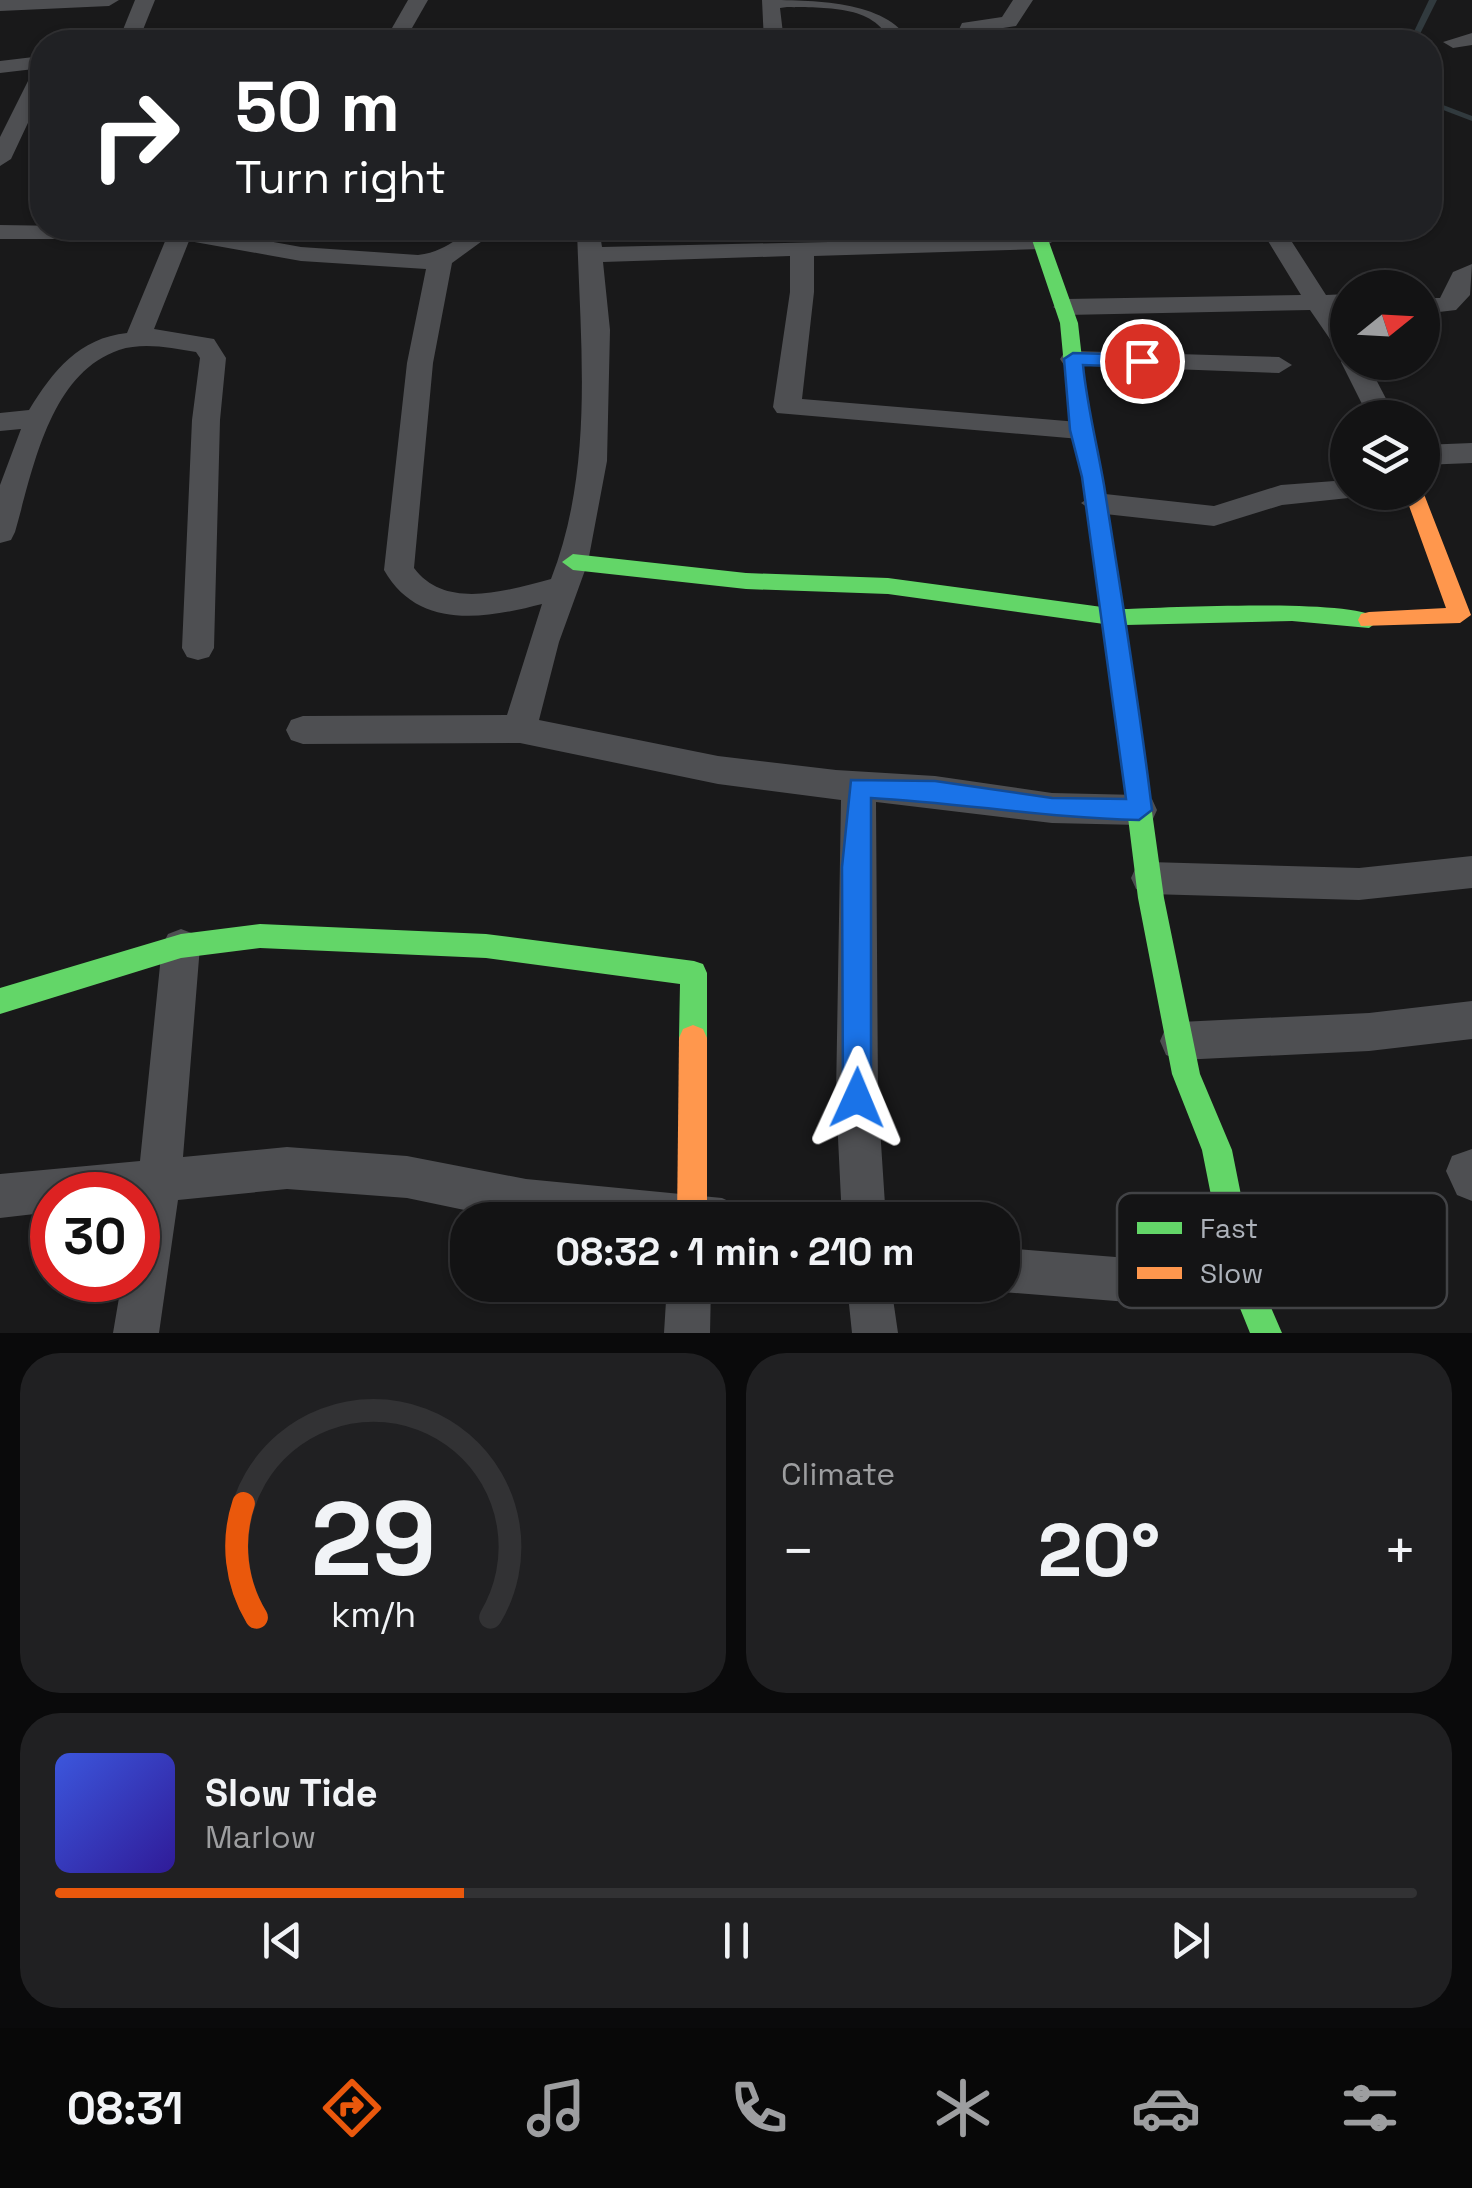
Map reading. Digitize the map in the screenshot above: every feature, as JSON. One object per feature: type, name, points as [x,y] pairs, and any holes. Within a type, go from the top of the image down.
[{"type":"street","points":[[0,5],[110,0]]},
{"type":"street","points":[[133,30],[145,0]]},
{"type":"street","points":[[401,30],[418,0]]},
{"type":"street","points":[[968,30],[1009,22],[1024,0]]},
{"type":"street","points":[[773,30],[770,2],[866,2],[888,13],[899,30]]},
{"type":"street","points":[[0,67],[30,63]]},
{"type":"street","points":[[1,153],[30,96]]},
{"type":"street","points":[[0,232],[30,232]]},
{"type":"street","points":[[139,335],[178,240]]},
{"type":"street","points":[[225,240],[302,254],[384,262],[440,260],[471,240]]},
{"type":"street","points":[[302,254],[308,240]]},
{"type":"street","points":[[520,729],[534,671],[586,513],[596,413],[597,330],[589,241],[802,249],[954,240]]},
{"type":"street","points":[[1040,240],[1066,307],[1080,430],[1114,616],[1149,878],[1186,1074],[1216,1150],[1225,1193]]},
{"type":"street","points":[[1280,240],[1330,318]]},
{"type":"street","points":[[802,249],[802,292],[787,407],[1080,430]]},
{"type":"street","points":[[440,260],[420,362],[398,570],[407,588],[427,600],[460,605],[501,602],[568,574],[888,586],[1114,616],[1292,614],[1346,621],[1460,615],[1421,510]]},
{"type":"street","points":[[1440,305],[1447,305],[1457,295],[1462,277],[1472,271]]},
{"type":"street","points":[[1066,307],[1330,301]]},
{"type":"street","points":[[0,532],[36,418],[58,384],[80,360],[108,340],[139,335],[205,345],[213,358],[206,420],[198,648]]},
{"type":"street","points":[[1073,359],[1278,365]]},
{"type":"street","points":[[0,422],[36,418]]},
{"type":"street","points":[[1440,454],[1472,453]]},
{"type":"street","points":[[1096,504],[1214,516],[1281,495],[1330,491]]},
{"type":"street","points":[[302,730],[520,729],[682,764],[860,787],[935,791],[1052,808],[1139,810]]},
{"type":"street","points":[[860,787],[855,867],[857,1098],[863,1202]]},
{"type":"street","points":[[1149,878],[1359,884],[1472,872]]},
{"type":"street","points":[[0,1001],[181,946],[260,936],[486,946],[694,973],[701,1202]]},
{"type":"street","points":[[181,946],[160,1179],[287,1168],[321,1170],[407,1177],[536,1202]]},
{"type":"street","points":[[1180,1041],[1369,1032],[1472,1020]]},
{"type":"street","points":[[1472,1170],[1467,1171],[1472,1180]]},
{"type":"street","points":[[0,1196],[30,1194]]},
{"type":"street","points":[[1020,1271],[1117,1279]]},
{"type":"street","points":[[136,1333],[141,1302]]},
{"type":"street","points":[[687,1333],[688,1302]]},
{"type":"street","points":[[871,1302],[875,1333]]},
{"type":"street","points":[[1255,1308],[1266,1333]]},
{"type":"waterway","points":[[1418,30],[1433,0]]},
{"type":"waterway","points":[[1442,107],[1472,119]]},
{"type":"traffic: fast","points":[[1040,240],[1069,323],[1080,430],[1092,477],[1119,649],[1151,898],[1186,1074],[1217,1150],[1226,1193]]},
{"type":"traffic: fast","points":[[573,562],[746,581],[888,586],[1114,617],[1292,613],[1369,620]]},
{"type":"traffic: fast","points":[[0,1001],[181,946],[260,936],[486,946],[694,973],[693,1038]]},
{"type":"traffic: fast","points":[[1255,1308],[1266,1333]]},
{"type":"traffic: slow","points":[[1369,620],[1460,615],[1421,510]]},
{"type":"traffic: slow","points":[[692,1202],[693,1038]]},
{"type":"route","points":[[857,1098],[859,966],[855,867],[860,787],[935,791],[1052,808],[1139,810],[1129,712],[1092,477],[1080,430],[1073,359],[1142,361]]}]
